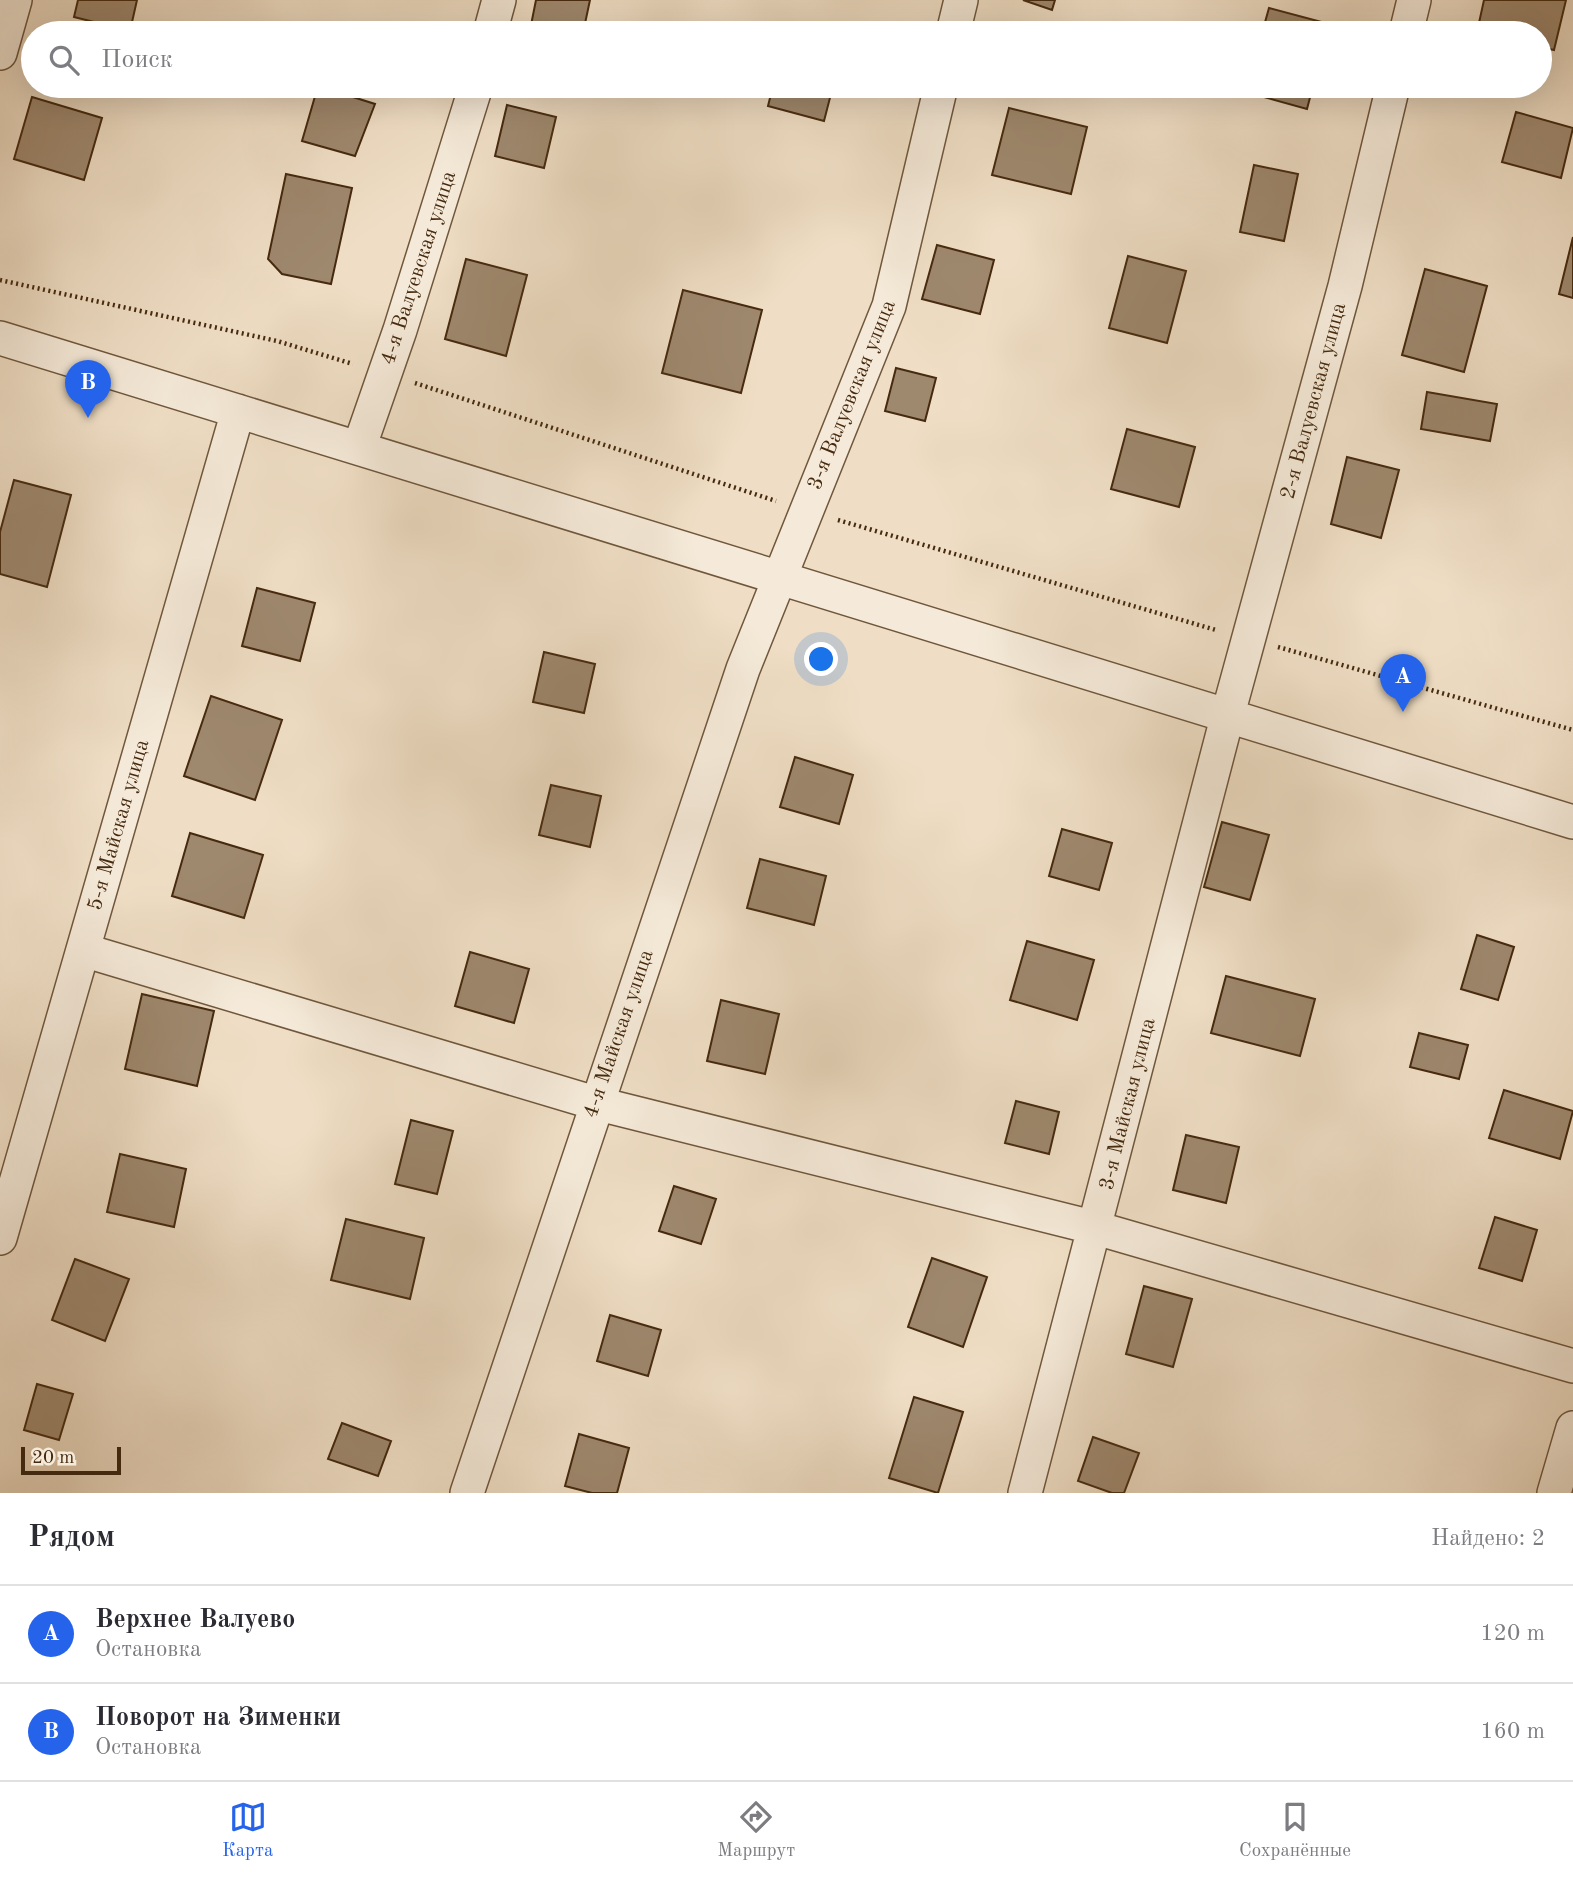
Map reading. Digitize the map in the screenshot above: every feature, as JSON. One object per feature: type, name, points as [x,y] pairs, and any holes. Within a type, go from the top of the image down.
[{"type":"street","points":[[0,53],[15,0]]},
{"type":"street","points":[[493,21],[499,0]]},
{"type":"street","points":[[956,21],[961,0]]},
{"type":"street","points":[[1409,21],[1414,0]]},
{"type":"street","name":"4-я Валуевская улица","points":[[359,448],[400,330],[472,98]]},
{"type":"street","name":"3-я Валуевская улица","points":[[779,577],[889,306],[938,98]]},
{"type":"street","name":"2-я Валуевская улица","points":[[1228,714],[1345,286],[1390,98]]},
{"type":"street","points":[[0,338],[1573,822]]},
{"type":"street","name":"5-я Майская улица","points":[[0,1238],[238,411]]},
{"type":"street","name":"4-я Майская улица","points":[[467,1493],[595,1103],[743,669],[779,577]]},
{"type":"street","name":"3-я Майская улица","points":[[1025,1493],[1228,714]]},
{"type":"street","points":[[83,950],[595,1103],[1096,1228],[1573,1366]]},
{"type":"street","points":[[1554,1493],[1573,1428]]},
{"type":"building","points":[[78,0],[137,0],[132,21],[90,21],[74,17]]},
{"type":"building","points":[[536,0],[590,0],[586,21],[532,21]]},
{"type":"building","points":[[1023,0],[1055,0],[1052,10]]},
{"type":"building","points":[[1484,0],[1566,0],[1554,50],[1552,21],[1479,21]]},
{"type":"building","points":[[1269,8],[1318,21],[1265,21]]},
{"type":"building","points":[[32,98],[102,118],[84,180],[14,159]]},
{"type":"building","points":[[315,98],[356,98],[375,104],[355,156],[302,141]]},
{"type":"building","points":[[770,98],[830,98],[824,121],[768,106]]},
{"type":"building","points":[[1268,98],[1310,98],[1307,109]]},
{"type":"building","points":[[507,105],[556,117],[544,168],[495,156]]},
{"type":"building","points":[[1009,108],[1087,127],[1071,194],[992,175]]},
{"type":"building","points":[[1516,112],[1573,128],[1561,178],[1502,162]]},
{"type":"building","points":[[1254,165],[1298,174],[1284,241],[1240,232]]},
{"type":"building","points":[[286,174],[352,188],[331,284],[282,274],[268,259]]},
{"type":"building","points":[[1573,237],[1573,298],[1559,294]]},
{"type":"building","points":[[937,245],[994,260],[980,314],[922,299]]},
{"type":"building","points":[[1128,256],[1186,271],[1167,343],[1109,328]]},
{"type":"building","points":[[466,259],[527,275],[506,356],[445,339]]},
{"type":"building","points":[[1425,269],[1487,286],[1464,372],[1402,355]]},
{"type":"building","points":[[683,290],[762,310],[741,393],[662,373]]},
{"type":"building","points":[[896,368],[936,378],[925,421],[885,411]]},
{"type":"building","points":[[1427,392],[1497,404],[1490,441],[1421,429]]},
{"type":"building","points":[[1127,429],[1195,447],[1179,507],[1111,489]]},
{"type":"building","points":[[1347,457],[1399,470],[1381,538],[1331,524]]},
{"type":"building","points":[[14,480],[71,495],[47,587],[0,574],[0,532]]},
{"type":"building","points":[[257,588],[315,603],[300,661],[242,646]]},
{"type":"building","points":[[544,652],[595,664],[584,713],[533,702]]},
{"type":"building","points":[[211,696],[282,720],[255,800],[184,776]]},
{"type":"building","points":[[795,757],[853,775],[839,824],[780,807]]},
{"type":"building","points":[[551,785],[601,796],[590,847],[539,835]]},
{"type":"building","points":[[1222,822],[1269,835],[1250,900],[1204,887]]},
{"type":"building","points":[[1062,829],[1112,843],[1099,890],[1049,876]]},
{"type":"building","points":[[190,833],[263,855],[244,918],[172,896]]},
{"type":"building","points":[[760,859],[826,876],[814,925],[747,908]]},
{"type":"building","points":[[1477,935],[1514,947],[1498,1000],[1461,989]]},
{"type":"building","points":[[1027,941],[1094,960],[1077,1020],[1010,1000]]},
{"type":"building","points":[[470,952],[529,969],[514,1023],[455,1006]]},
{"type":"building","points":[[1226,976],[1315,999],[1300,1056],[1211,1033]]},
{"type":"building","points":[[142,994],[214,1011],[197,1086],[125,1069]]},
{"type":"building","points":[[721,1000],[779,1014],[765,1074],[707,1061]]},
{"type":"building","points":[[1419,1033],[1468,1045],[1459,1079],[1410,1067]]},
{"type":"building","points":[[1504,1090],[1573,1111],[1560,1159],[1489,1138]]},
{"type":"building","points":[[1016,1101],[1059,1112],[1049,1154],[1005,1143]]},
{"type":"building","points":[[411,1120],[453,1131],[437,1194],[395,1184]]},
{"type":"building","points":[[1186,1135],[1239,1147],[1226,1203],[1173,1190]]},
{"type":"building","points":[[120,1154],[186,1169],[174,1227],[107,1212]]},
{"type":"building","points":[[674,1186],[716,1199],[701,1244],[659,1231]]},
{"type":"building","points":[[1495,1217],[1537,1230],[1522,1281],[1479,1268]]},
{"type":"building","points":[[346,1219],[424,1238],[410,1299],[331,1280]]},
{"type":"building","points":[[932,1258],[987,1277],[963,1347],[908,1327]]},
{"type":"building","points":[[75,1259],[129,1279],[105,1341],[52,1320]]},
{"type":"building","points":[[1144,1286],[1192,1299],[1173,1367],[1126,1354]]},
{"type":"building","points":[[610,1315],[661,1330],[648,1376],[597,1361]]},
{"type":"building","points":[[37,1384],[73,1394],[59,1440],[24,1430]]},
{"type":"building","points":[[914,1397],[963,1412],[938,1493],[889,1478]]},
{"type":"building","points":[[342,1423],[391,1441],[378,1476],[328,1459]]},
{"type":"building","points":[[579,1434],[629,1448],[617,1493],[592,1493],[565,1486]]},
{"type":"building","points":[[1093,1437],[1139,1453],[1124,1493],[1112,1493],[1078,1481]]},
{"type":"place","name":"Поворот на Зименки","points":[[88,418]]},
{"type":"place","name":"Верхнее Валуево","points":[[1403,712]]}]
